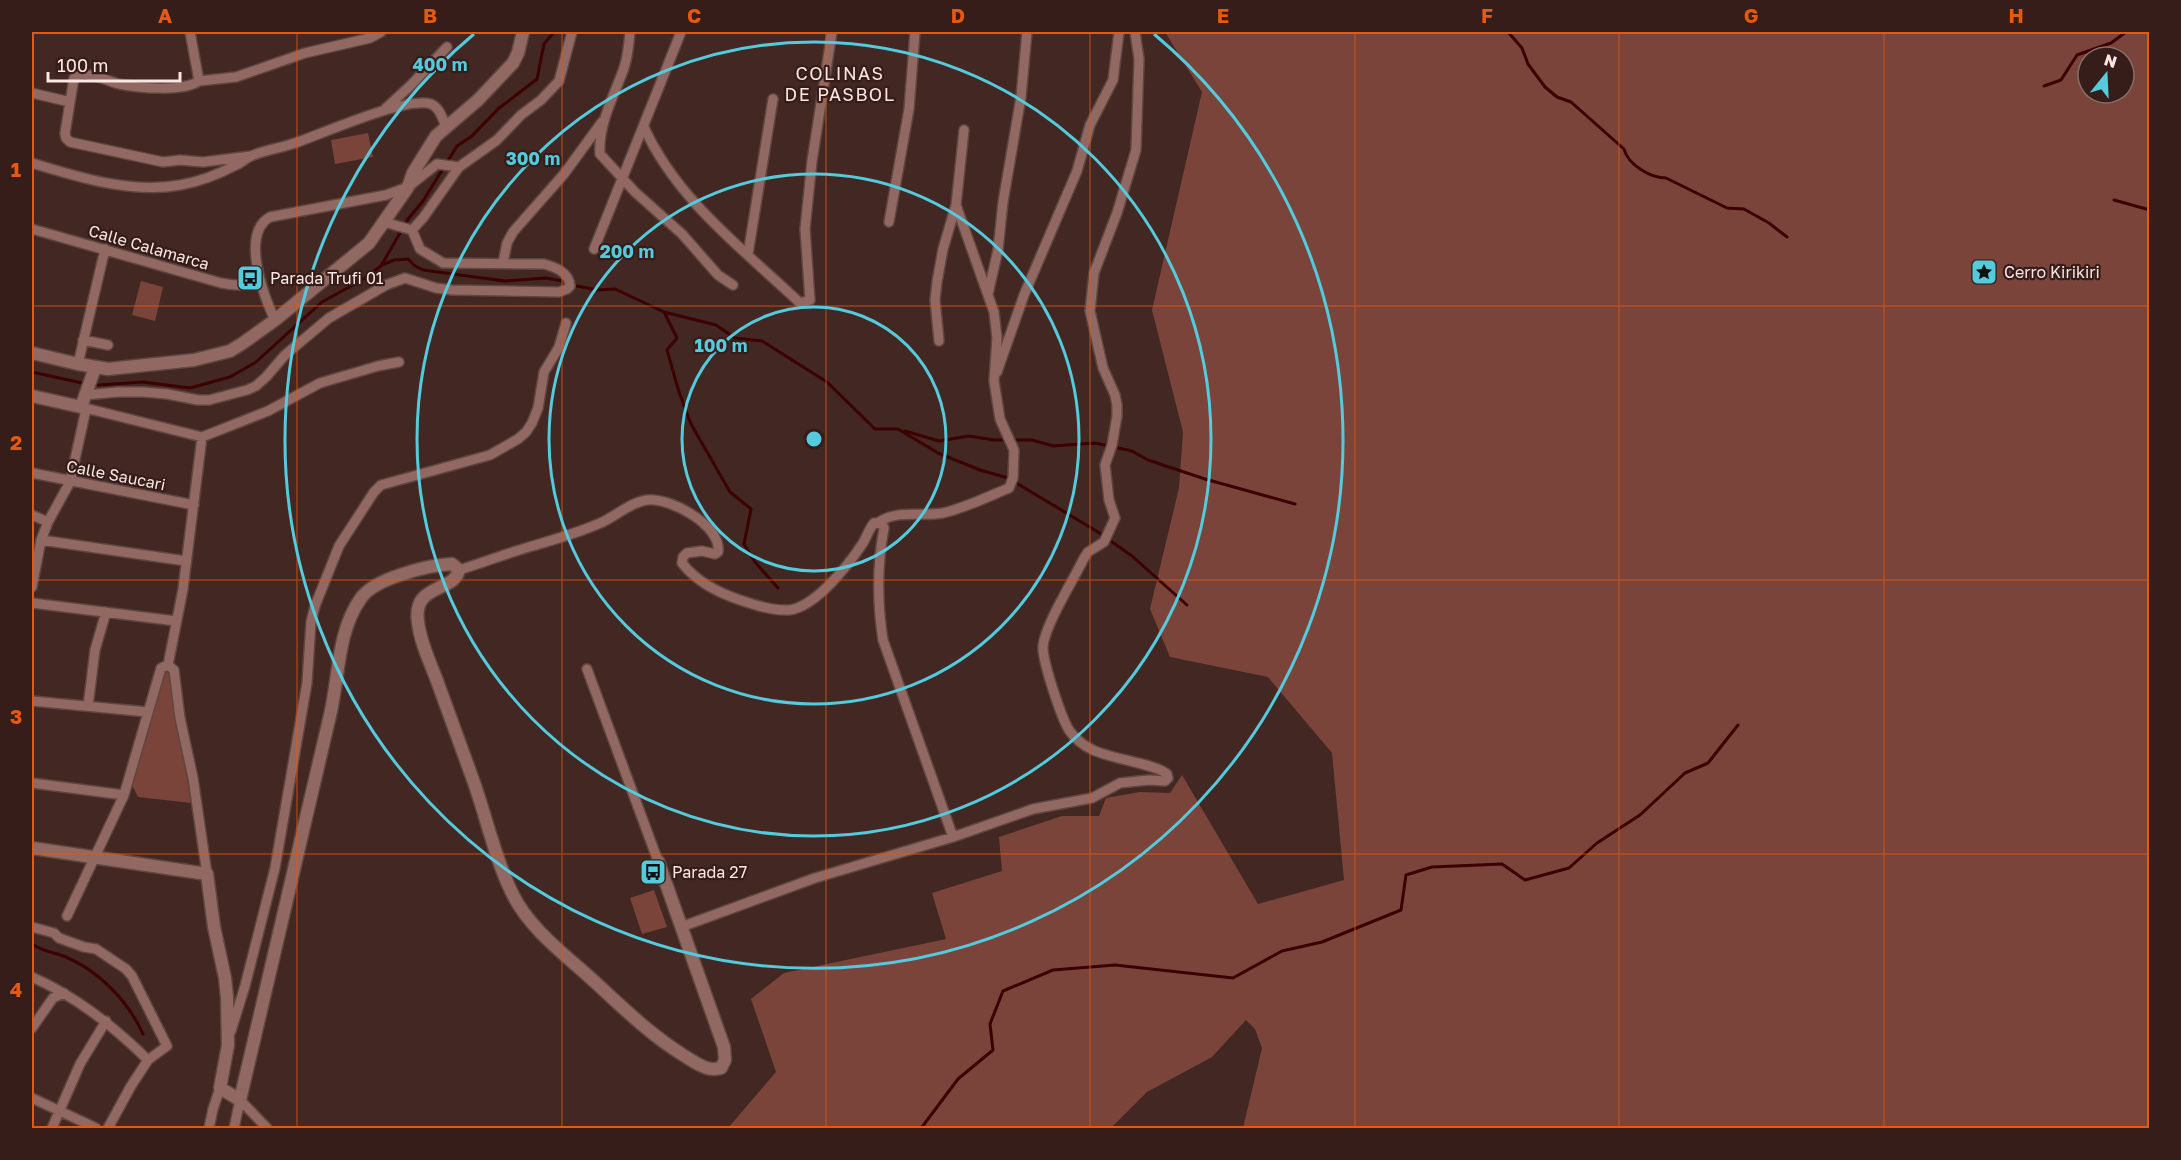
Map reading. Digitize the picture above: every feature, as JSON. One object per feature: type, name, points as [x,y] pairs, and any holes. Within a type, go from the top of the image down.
[{"type":"street","points":[[189,32],[200,81]]},
{"type":"street","points":[[381,32],[370,38],[305,54],[242,75],[200,81],[194,85],[181,87],[121,84],[78,75],[74,78],[66,123],[66,138],[79,145],[128,153],[149,160],[203,162],[250,156],[295,144],[382,112],[415,103],[432,105],[440,113],[446,126]]},
{"type":"street","points":[[408,187],[412,173],[425,151],[446,126],[465,113],[502,75],[518,53],[523,32]]},
{"type":"street","points":[[412,230],[459,167],[497,140],[559,81],[572,32]]},
{"type":"street","points":[[630,32],[629,51],[607,113],[600,154],[635,192],[682,234],[718,275],[733,285]]},
{"type":"street","points":[[594,249],[681,32]]},
{"type":"street","points":[[644,127],[671,174],[710,219],[800,303],[810,300],[805,229],[812,161],[832,32]]},
{"type":"street","points":[[889,222],[909,110],[915,32]]},
{"type":"street","points":[[987,297],[998,250],[1003,202],[1021,97],[1027,32]]},
{"type":"street","points":[[994,381],[1024,295],[1077,171],[1090,125],[1113,80],[1119,32]]},
{"type":"street","points":[[681,927],[815,878],[953,837],[1033,809],[1092,798],[1120,783],[1165,781],[1168,778],[1167,774],[1160,769],[1091,750],[1072,735],[1059,706],[1043,648],[1054,617],[1084,558],[1088,552],[1104,542],[1115,518],[1109,500],[1105,465],[1112,445],[1117,405],[1115,394],[1103,368],[1090,311],[1094,273],[1117,213],[1136,150],[1139,59],[1135,32]]},
{"type":"street","points":[[382,112],[447,47]]},
{"type":"street","points":[[32,93],[70,102]]},
{"type":"street","points":[[748,254],[773,99]]},
{"type":"street","points":[[503,263],[507,243],[513,232],[586,146],[607,113]]},
{"type":"street","points":[[939,341],[935,300],[937,282],[956,205],[964,130]]},
{"type":"street","points":[[32,163],[96,181],[163,187],[181,185],[212,175],[250,156]]},
{"type":"street","points":[[32,352],[95,368],[108,369],[214,356],[243,343],[275,320],[360,251],[369,243],[408,187],[436,164],[459,167]]},
{"type":"street","points":[[275,320],[259,280],[256,240],[258,229],[263,221],[270,217],[335,203],[386,195],[408,187]]},
{"type":"street","points":[[587,669],[658,861],[725,1054],[723,1065],[715,1070],[701,1066],[641,1025],[554,946],[535,926],[513,894],[425,648],[417,621],[418,612],[428,592],[455,578],[459,570],[564,537],[606,521],[642,500],[658,500],[691,513],[717,540],[719,546],[715,554],[702,551],[687,553],[683,557],[682,563],[687,570],[714,590],[728,596],[775,610],[790,610],[806,604],[825,589],[854,555],[874,523],[911,513],[940,514],[1008,488],[1014,478],[1014,450],[1000,419],[994,381],[997,338],[994,312],[956,205]]},
{"type":"street","points":[[384,222],[412,230]]},
{"type":"street","name":"Calle Calamarca","points":[[32,229],[234,286],[247,285],[259,280]]},
{"type":"street","points":[[84,404],[118,392],[167,394],[209,400],[256,387],[285,355],[329,318],[398,279],[412,279],[436,288],[452,290],[559,292],[570,286],[569,279],[556,268],[543,264],[443,263],[420,249],[412,230]]},
{"type":"street","points":[[78,364],[105,249]]},
{"type":"street","points":[[209,1128],[220,1088],[234,1018],[246,986],[275,868],[307,683],[311,621],[328,568],[339,546],[381,485],[490,455],[502,450],[526,432],[536,415],[544,372],[559,347],[566,323]]},
{"type":"street","points":[[83,340],[108,345]]},
{"type":"street","points":[[32,396],[84,404],[202,437],[262,414],[320,383],[399,362]]},
{"type":"street","points":[[32,587],[41,540],[70,482],[84,404],[95,368]]},
{"type":"street","points":[[168,665],[186,561],[202,437]]},
{"type":"street","name":"Calle Saucari","points":[[32,473],[194,505]]},
{"type":"street","points":[[32,515],[48,522]]},
{"type":"street","points":[[879,522],[884,528],[879,555],[879,611],[883,640],[953,837]]},
{"type":"street","points":[[41,540],[186,561]]},
{"type":"street","points":[[234,1128],[330,712],[347,625],[360,600],[374,586],[397,576],[448,564],[452,564],[459,570]]},
{"type":"street","points":[[32,603],[176,621]]},
{"type":"street","points":[[88,706],[95,650],[106,612]]},
{"type":"street","points":[[168,665],[174,670],[180,718],[193,778],[214,927],[225,978],[228,1045]]},
{"type":"street","points":[[67,916],[124,795],[160,668],[168,665]]},
{"type":"street","points":[[32,701],[148,712]]},
{"type":"street","points":[[32,783],[124,795]]},
{"type":"street","points":[[32,848],[207,874]]},
{"type":"street","points":[[32,927],[54,933],[59,938],[84,947],[96,949],[126,969],[132,976],[166,1046],[148,1060],[108,1128]]},
{"type":"street","points":[[32,977],[79,1001],[120,1032],[148,1060]]},
{"type":"street","points":[[32,1028],[53,998],[64,993]]},
{"type":"street","points":[[52,1128],[80,1064],[106,1022]]},
{"type":"street","points":[[220,1088],[240,1100],[267,1128]]},
{"type":"street","points":[[32,1098],[96,1128]]},
{"type":"shaded area","points":[[1165,32],[2149,32],[2149,1128],[1243,1128],[1262,1048],[1255,1029],[1246,1020],[1212,1057],[1147,1092],[1111,1128],[728,1128],[776,1072],[751,999],[784,973],[946,939],[932,893],[1002,871],[999,837],[1062,816],[1099,816],[1106,798],[1140,792],[1170,793],[1182,775],[1258,904],[1344,880],[1332,753],[1268,677],[1170,657],[1150,609],[1179,488],[1183,432],[1152,310],[1202,92]]},
{"type":"shaded area","points":[[368,133],[373,157],[335,164],[331,140]]},
{"type":"shaded area","points":[[141,281],[163,287],[155,321],[132,315]]},
{"type":"shaded area","points":[[164,670],[171,675],[176,729],[180,734],[191,803],[138,797],[132,785],[142,743],[154,708],[161,674]]},
{"type":"shaded area","points":[[654,890],[667,927],[642,934],[630,898]]},
{"type":"waterway","points":[[98,385],[143,382],[190,388],[230,377],[256,362],[322,302],[360,281],[381,266],[408,219],[423,201],[457,146],[472,136],[498,109],[537,79],[544,44],[554,32]]},
{"type":"waterway","points":[[1508,32],[1522,48],[1528,64],[1545,87],[1557,97],[1571,102],[1624,149],[1635,165],[1654,176],[1666,178],[1727,208],[1744,209],[1769,223],[1787,237]]},
{"type":"waterway","points":[[2044,86],[2061,80],[2077,55],[2111,43],[2126,32],[2144,32]]},
{"type":"waterway","points":[[2114,200],[2150,210]]},
{"type":"waterway","points":[[382,265],[394,260],[408,259],[423,270],[505,281],[546,278],[563,281]]},
{"type":"waterway","points":[[577,286],[597,290],[615,289],[664,312],[716,325],[735,338],[762,341],[827,382],[875,429],[898,429],[938,453],[980,470],[1008,478],[1098,532],[1132,556],[1187,605]]},
{"type":"waterway","points":[[664,312],[677,338],[667,350],[691,424],[730,492],[751,509],[744,544],[755,562],[778,588]]},
{"type":"waterway","points":[[32,372],[82,383]]},
{"type":"waterway","points":[[905,431],[939,441],[969,436],[994,440],[1032,440],[1053,446],[1095,443],[1132,451],[1148,460],[1205,479],[1295,504]]},
{"type":"waterway","points":[[923,1128],[958,1079],[993,1050],[990,1024],[1003,991],[1053,970],[1115,965],[1233,978],[1282,951],[1322,942],[1401,910],[1406,875],[1432,867],[1502,864],[1525,880],[1569,868],[1597,843],[1640,815],[1685,773],[1708,763],[1738,725]]},
{"type":"waterway","points":[[32,944],[61,955],[90,970],[121,999],[143,1034]]},
{"type":"place","name":"Cerro Kirikiri","points":[[1984,272]]},
{"type":"place","name":"Parada Trufi 01","points":[[250,278]]},
{"type":"place","name":"Parada 27","points":[[653,872]]},
{"type":"district","name":"COLINAS DE PASBOL","points":[[840,83]]}]
